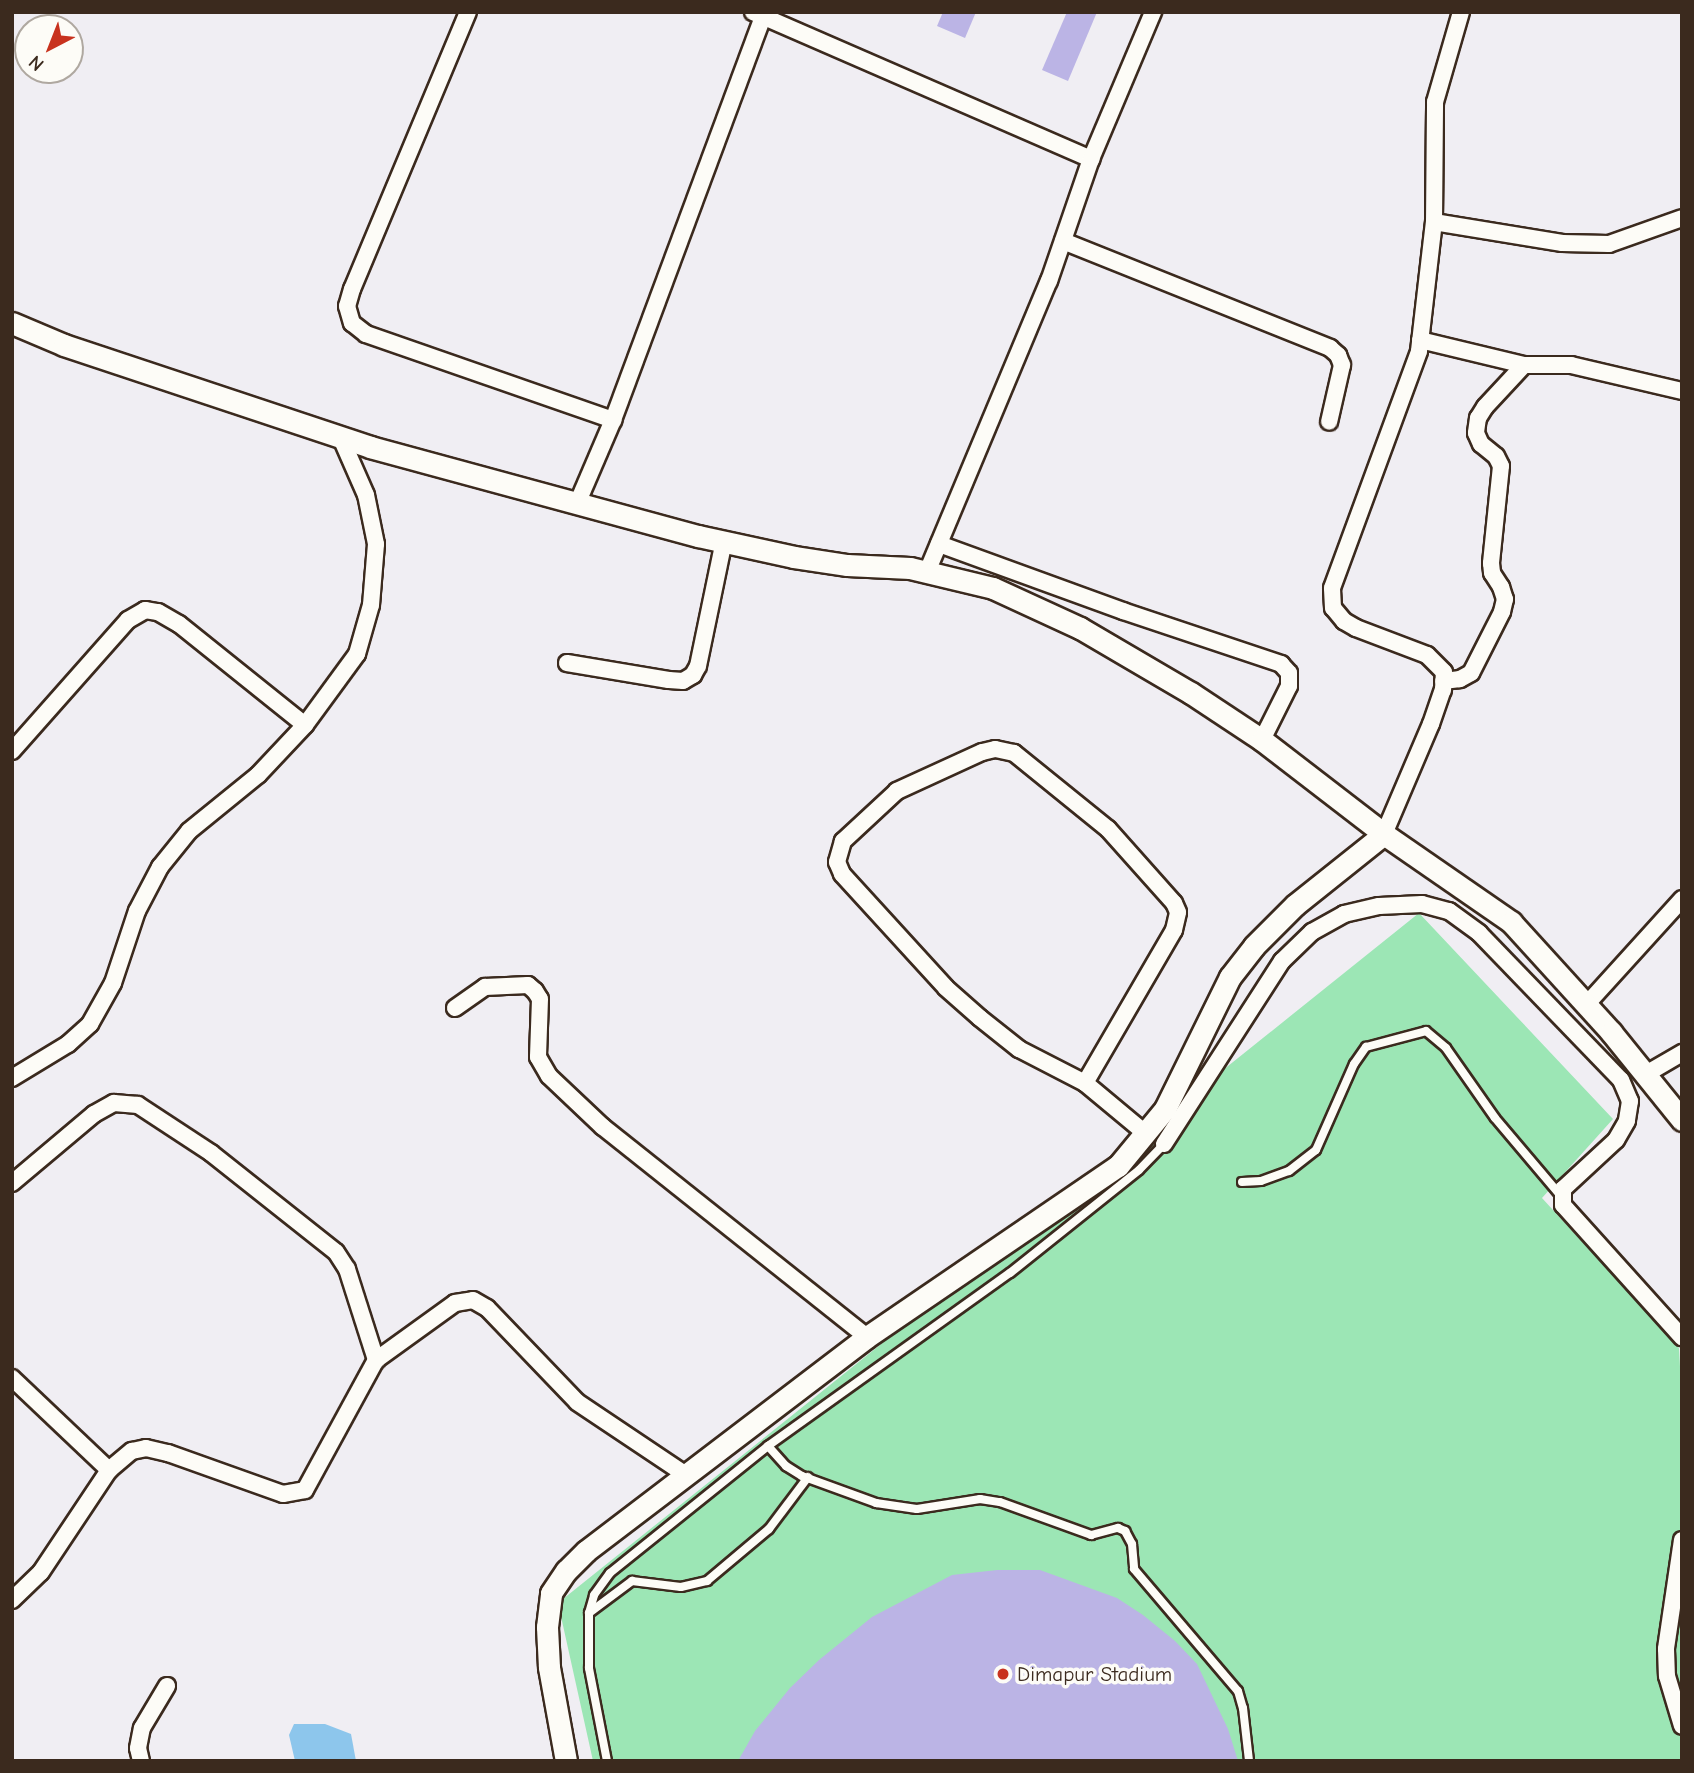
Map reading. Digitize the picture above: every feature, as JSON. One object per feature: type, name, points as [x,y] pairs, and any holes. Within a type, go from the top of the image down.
[{"type":"street","points":[[468,12],[352,289],[347,306],[352,323],[366,334],[613,420]]},
{"type":"street","points":[[927,572],[1063,241],[1091,159],[1153,12]]},
{"type":"street","points":[[566,1761],[549,1667],[547,1627],[551,1593],[566,1571],[586,1551],[867,1337],[1118,1166],[1165,1109],[1230,977],[1254,946],[1295,905],[1384,834],[1431,724],[1444,671],[1427,655],[1344,621],[1333,608],[1332,588],[1420,340],[1434,222],[1437,155],[1435,102],[1461,12]]},
{"type":"street","points":[[577,504],[613,420],[758,14],[1091,159]]},
{"type":"street","points":[[1434,222],[1562,243],[1609,244],[1682,218]]},
{"type":"street","points":[[1063,241],[1330,348],[1338,355],[1342,365],[1328,422]]},
{"type":"street","points":[[12,323],[64,345],[341,438],[577,504],[724,541],[808,559],[927,572],[993,588],[1080,628],[1191,693],[1262,740],[1384,834],[1511,922],[1646,1074],[1682,1120]]},
{"type":"street","points":[[1420,340],[1524,365],[1571,365],[1682,391]]},
{"type":"street","points":[[1443,681],[1460,679],[1471,673],[1502,612],[1505,599],[1502,587],[1492,573],[1491,563],[1501,466],[1496,456],[1481,444],[1476,433],[1478,418],[1485,407],[1524,365]]},
{"type":"street","points":[[12,1078],[68,1044],[90,1024],[113,983],[137,911],[160,867],[189,831],[258,775],[305,725],[357,654],[371,605],[376,544],[366,495],[341,438]]},
{"type":"street","points":[[567,663],[669,680],[683,681],[693,676],[698,666],[724,541]]},
{"type":"street","points":[[939,544],[1122,611],[1281,664],[1289,673],[1289,686],[1262,740]]},
{"type":"street","points":[[12,751],[128,620],[145,610],[158,612],[179,625],[305,725]]},
{"type":"street","points":[[1085,1083],[1174,930],[1178,912],[1174,903],[1108,829],[1014,753],[995,749],[982,752],[897,791],[843,841],[836,862],[842,874],[946,988],[980,1018],[1020,1049],[1085,1083],[1145,1133]]},
{"type":"street","points":[[1586,1005],[1682,899]]},
{"type":"street","points":[[1164,1144],[1282,961],[1311,932],[1344,914],[1379,905],[1422,904],[1449,911],[1479,933],[1621,1080],[1630,1101],[1627,1121],[1616,1140],[1569,1182],[1561,1196],[1569,1214],[1682,1337]]},
{"type":"street","points":[[455,1008],[485,987],[527,985],[535,991],[540,999],[538,1057],[549,1076],[603,1127],[867,1337]]},
{"type":"street","points":[[1646,1074],[1682,1053]]},
{"type":"street","points":[[12,1183],[93,1114],[114,1102],[138,1105],[211,1153],[337,1252],[347,1269],[376,1360]]},
{"type":"street","points":[[12,1600],[41,1573],[108,1470],[132,1451],[146,1448],[265,1490],[283,1494],[299,1493],[310,1484],[376,1360],[455,1303],[472,1300],[487,1308],[577,1402],[685,1475]]},
{"type":"street","points":[[12,1378],[108,1470]]},
{"type":"street","points":[[1682,1539],[1676,1623],[1667,1676],[1682,1726]]},
{"type":"street","points":[[141,1761],[138,1748],[142,1728],[167,1686]]},
{"type":"lane","points":[[1242,1182],[1261,1181],[1289,1171],[1316,1150],[1354,1064],[1366,1046],[1426,1031],[1446,1048],[1495,1118],[1561,1196]]},
{"type":"lane","points":[[607,1761],[589,1668],[589,1613],[593,1595],[610,1573],[768,1446],[1010,1273],[1139,1170],[1164,1144]]},
{"type":"lane","points":[[768,1446],[786,1466],[808,1478],[897,1507],[917,1508],[980,1499],[1000,1502],[1091,1535],[1118,1528],[1125,1531],[1132,1544],[1134,1569],[1238,1691],[1243,1708],[1249,1761]]},
{"type":"lane","points":[[589,1613],[632,1581],[681,1587],[694,1586],[716,1575],[769,1529],[808,1478]]},
{"type":"green space","points":[[1419,913],[1613,1119],[1542,1198],[1679,1348],[1682,1403],[1682,1761],[593,1761],[558,1603]]},
{"type":"water","points":[[294,1724],[325,1724],[351,1734],[356,1761],[295,1761],[289,1735]]},
{"type":"building","points":[[943,12],[976,12],[965,38],[937,26]]},
{"type":"building","points":[[1067,12],[1097,12],[1068,81],[1042,70]]},
{"type":"building","name":"Dimapur Stadium","points":[[997,1570],[1040,1570],[1117,1598],[1143,1615],[1175,1641],[1197,1664],[1228,1729],[1238,1761],[738,1761],[755,1731],[790,1688],[819,1660],[872,1617],[952,1575]]},
{"type":"place","name":"Dimapur Stadium","points":[[1003,1674]]}]
